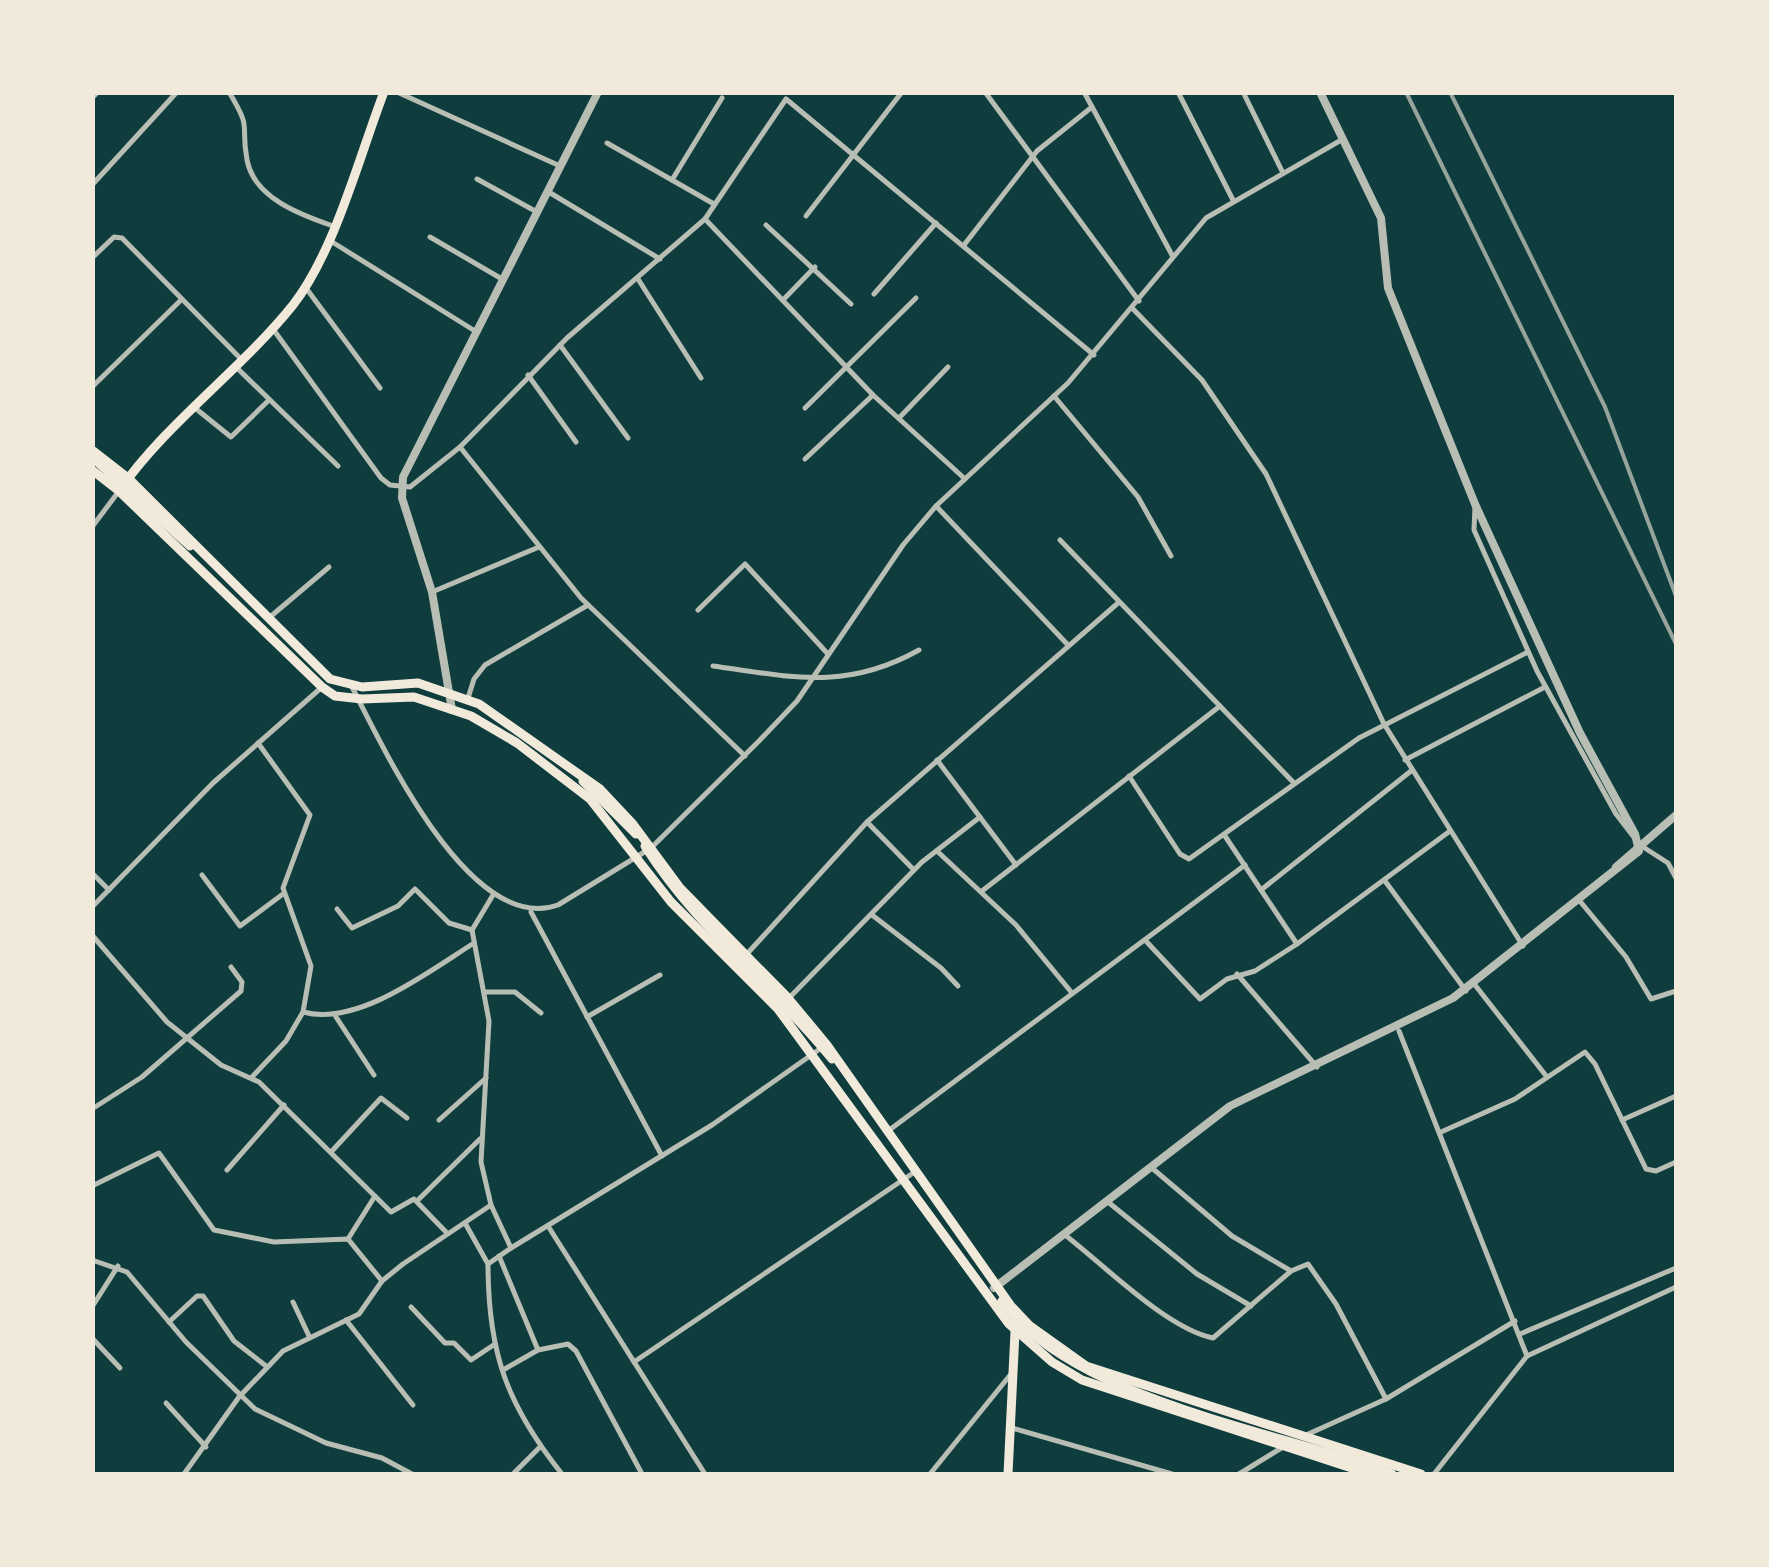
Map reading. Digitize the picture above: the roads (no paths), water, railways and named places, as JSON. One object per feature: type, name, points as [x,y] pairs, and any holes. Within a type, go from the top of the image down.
[{"type":"main road","points":[[119,490],[193,406],[271,327],[304,285],[328,239],[384,92]]},
{"type":"main road","points":[[92,453],[128,478],[330,679],[351,686],[418,682],[468,699],[528,734],[600,789],[680,888],[788,998],[827,1044],[916,1171],[1015,1331],[1052,1362],[1082,1380],[1287,1445],[1346,1470],[1370,1474]]},
{"type":"main road","points":[[92,453],[325,674],[356,689],[422,688],[468,700],[512,724],[600,796],[638,837],[688,908],[779,996],[852,1084],[993,1290],[1086,1366],[1421,1474]]},
{"type":"main road","points":[[92,470],[119,490],[322,687],[336,696],[414,697],[452,710],[517,743],[590,799],[671,902],[778,1009],[904,1179],[993,1290],[1046,1348],[1096,1376],[1392,1474]]},
{"type":"main road","points":[[1008,1474],[1016,1312]]},
{"type":"street","points":[[92,184],[177,92]]},
{"type":"street","points":[[229,92],[248,122],[246,156],[254,177],[298,214],[333,226]]},
{"type":"street","points":[[397,92],[560,166]]},
{"type":"street","points":[[452,710],[453,694],[432,592],[400,488],[475,331],[598,92]]},
{"type":"street","points":[[806,216],[902,92]]},
{"type":"street","points":[[985,92],[1138,301]]},
{"type":"street","points":[[1084,92],[1172,255]]},
{"type":"street","points":[[1178,92],[1233,200]]},
{"type":"street","points":[[1243,92],[1282,172]]},
{"type":"street","points":[[993,1290],[1230,1106],[1452,998],[1636,855],[1635,834],[1580,733],[1475,504],[1388,288],[1381,218],[1320,92]]},
{"type":"street","points":[[672,180],[722,98]]},
{"type":"street","points":[[400,488],[424,478],[460,447],[560,345],[704,219],[784,100],[810,115],[852,156],[1094,355]]},
{"type":"street","points":[[964,245],[1032,157],[1092,106]]},
{"type":"street","points":[[351,686],[428,821],[462,866],[493,895],[530,911],[558,905],[638,859],[745,756],[810,680],[872,585],[936,506],[1094,355],[1206,218],[1343,138]]},
{"type":"street","points":[[607,143],[714,204]]},
{"type":"street","points":[[477,179],[537,212]]},
{"type":"street","points":[[547,192],[660,259]]},
{"type":"street","points":[[704,219],[846,368],[966,479]]},
{"type":"street","points":[[874,294],[936,224]]},
{"type":"street","points":[[766,225],[851,304]]},
{"type":"street","points":[[92,258],[118,236],[270,400],[338,466]]},
{"type":"street","points":[[430,237],[502,280]]},
{"type":"street","points":[[328,239],[475,331]]},
{"type":"street","points":[[783,300],[815,267]]},
{"type":"street","points":[[638,279],[702,378]]},
{"type":"street","points":[[304,285],[380,388]]},
{"type":"street","points":[[805,408],[916,298]]},
{"type":"street","points":[[92,387],[181,300]]},
{"type":"street","points":[[1133,308],[1202,380],[1257,460],[1384,724],[1523,946]]},
{"type":"street","points":[[271,327],[381,478],[400,488]]},
{"type":"street","points":[[560,345],[628,438]]},
{"type":"street","points":[[899,418],[948,367]]},
{"type":"street","points":[[528,375],[576,442]]},
{"type":"street","points":[[805,459],[874,395]]},
{"type":"street","points":[[1054,396],[1138,497],[1171,556]]},
{"type":"street","points":[[193,406],[231,438],[270,400]]},
{"type":"street","points":[[460,447],[588,606],[745,756]]},
{"type":"street","points":[[92,527],[119,490]]},
{"type":"street","points":[[1475,504],[1474,530],[1545,687],[1616,814],[1640,845],[1662,857],[1676,878]]},
{"type":"street","points":[[936,506],[1069,646]]},
{"type":"street","points":[[1060,540],[1293,782]]},
{"type":"street","points":[[432,592],[539,547]]},
{"type":"street","points":[[698,610],[746,564],[828,654]]},
{"type":"street","points":[[270,617],[329,567]]},
{"type":"street","points":[[745,957],[868,822],[1118,603]]},
{"type":"street","points":[[468,699],[474,678],[485,666],[588,606]]},
{"type":"street","points":[[712,666],[810,680],[872,674],[919,650]]},
{"type":"street","points":[[1129,776],[1184,858],[1195,856],[1293,782],[1384,724],[1528,652]]},
{"type":"street","points":[[92,907],[258,743],[322,687]]},
{"type":"street","points":[[1405,760],[1545,687]]},
{"type":"street","points":[[982,892],[1220,706]]},
{"type":"street","points":[[202,875],[240,926],[284,894],[310,815],[258,743]]},
{"type":"street","points":[[937,760],[1016,865]]},
{"type":"street","points":[[1261,890],[1411,771]]},
{"type":"street","points":[[993,1290],[1242,1102],[1399,1032],[1466,992],[1676,815]]},
{"type":"street","points":[[788,998],[914,870],[980,818]]},
{"type":"street","points":[[868,822],[914,870]]},
{"type":"street","points":[[1145,940],[1197,999],[1237,974],[1255,971],[1297,944],[1450,832]]},
{"type":"street","points":[[1225,836],[1297,944]]},
{"type":"street","points":[[937,851],[982,892],[1072,992]]},
{"type":"street","points":[[888,1131],[1245,865]]},
{"type":"street","points":[[92,873],[109,890]]},
{"type":"street","points":[[1385,880],[1466,992]]},
{"type":"street","points":[[337,908],[346,926],[352,928],[398,906],[415,889],[449,923],[472,930]]},
{"type":"street","points":[[252,1077],[286,1042],[303,1012],[312,960],[284,894]]},
{"type":"street","points":[[493,895],[472,930],[489,1036],[480,1139],[491,1205],[511,1248]]},
{"type":"street","points":[[1578,900],[1626,956],[1651,1000],[1676,991]]},
{"type":"street","points":[[530,911],[662,1156]]},
{"type":"street","points":[[872,915],[941,968],[958,986]]},
{"type":"street","points":[[92,935],[137,992],[184,1038],[222,1064],[252,1077],[393,1212],[409,1199],[417,1200],[447,1234]]},
{"type":"street","points":[[303,1012],[336,1017],[399,991],[474,944]]},
{"type":"street","points":[[92,1109],[142,1077],[243,988],[230,967]]},
{"type":"street","points":[[1237,974],[1318,1067]]},
{"type":"street","points":[[587,1017],[660,975]]},
{"type":"street","points":[[1475,985],[1548,1077]]},
{"type":"street","points":[[484,992],[515,992],[541,1013]]},
{"type":"street","points":[[336,1017],[374,1075]]},
{"type":"street","points":[[1399,1032],[1442,1132],[1527,1356]]},
{"type":"street","points":[[488,1264],[662,1156],[827,1044]]},
{"type":"street","points":[[1442,1132],[1515,1099],[1585,1052],[1646,1169],[1656,1171],[1676,1162]]},
{"type":"street","points":[[439,1120],[486,1078]]},
{"type":"street","points":[[1622,1120],[1676,1096]]},
{"type":"street","points":[[331,1152],[381,1098],[407,1118]]},
{"type":"street","points":[[227,1170],[284,1105]]},
{"type":"street","points":[[417,1200],[480,1139]]},
{"type":"street","points":[[92,1186],[159,1153],[216,1232],[274,1242],[348,1239]]},
{"type":"street","points":[[1152,1168],[1232,1236],[1292,1271]]},
{"type":"street","points":[[634,1362],[916,1171]]},
{"type":"street","points":[[348,1239],[374,1196]]},
{"type":"street","points":[[1108,1202],[1198,1274],[1251,1306]]},
{"type":"street","points":[[184,1474],[266,1366],[309,1336],[364,1309],[382,1282],[491,1205]]},
{"type":"street","points":[[465,1222],[488,1264],[488,1323],[502,1370],[521,1415],[562,1474]]},
{"type":"street","points":[[548,1226],[705,1474]]},
{"type":"street","points":[[1065,1235],[1180,1323],[1213,1338],[1305,1263],[1312,1268],[1386,1399]]},
{"type":"street","points":[[348,1239],[382,1282]]},
{"type":"street","points":[[499,1256],[538,1350]]},
{"type":"street","points":[[92,1260],[118,1266],[239,1398],[300,1432],[382,1458],[412,1474]]},
{"type":"street","points":[[92,1307],[118,1266]]},
{"type":"street","points":[[1520,1334],[1676,1268]]},
{"type":"street","points":[[1436,1473],[1527,1356],[1676,1287]]},
{"type":"street","points":[[169,1322],[197,1296],[203,1296],[234,1341],[266,1366]]},
{"type":"street","points":[[292,1302],[309,1336]]},
{"type":"street","points":[[411,1306],[445,1342],[454,1343],[471,1360],[494,1344]]},
{"type":"street","points":[[346,1320],[412,1405]]},
{"type":"street","points":[[1239,1474],[1302,1437],[1386,1399],[1515,1322]]},
{"type":"street","points":[[92,1338],[120,1368]]},
{"type":"street","points":[[502,1370],[538,1350],[565,1344],[576,1351],[642,1474]]},
{"type":"street","points":[[930,1474],[1013,1372]]},
{"type":"street","points":[[166,1403],[206,1447]]},
{"type":"street","points":[[1010,1428],[1172,1474]]},
{"type":"street","points":[[513,1474],[540,1447]]},
{"type":"street","points":[[1436,1473],[1446,1474]]},
{"type":"railway","points":[[1406,92],[1676,644]]},
{"type":"railway","points":[[1450,92],[1605,407],[1676,596]]}]
